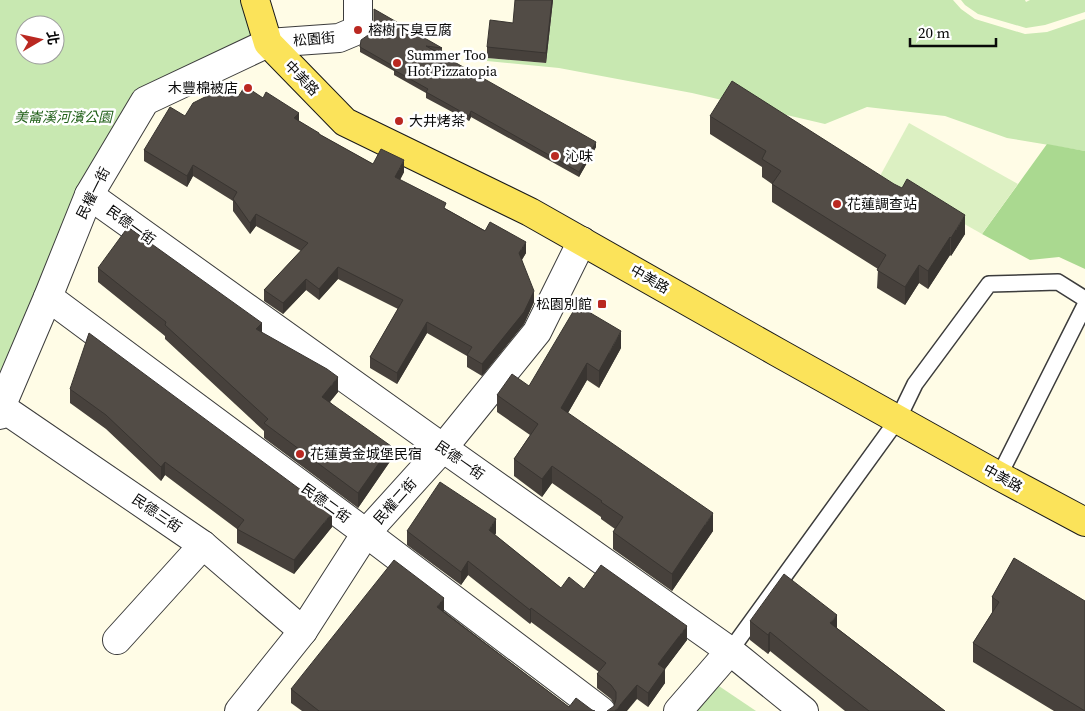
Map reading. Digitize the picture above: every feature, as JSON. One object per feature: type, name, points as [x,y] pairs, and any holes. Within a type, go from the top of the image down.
[{"type":"main road","name":"中美路","points":[[255,0],[268,43],[345,122],[530,212],[777,352],[1085,522]]},
{"type":"street","name":"松園街","points":[[268,43],[339,38],[358,30],[358,0]]},
{"type":"street","name":"民權一街","points":[[1,411],[89,196],[145,101],[268,43]]},
{"type":"street","name":"民德一街","points":[[89,196],[730,651],[804,711]]},
{"type":"street","name":"民權二街","points":[[239,711],[303,631],[366,533],[443,448],[537,332],[582,241]]},
{"type":"street","name":"民德二街","points":[[48,297],[366,533],[601,711]]},
{"type":"street","name":"民德三街","points":[[1,411],[203,545],[303,631]]},
{"type":"street","points":[[117,640],[203,545]]},
{"type":"street","points":[[678,711],[730,651]]},
{"type":"lane","points":[[730,651],[898,419],[915,384],[989,284],[1058,282],[1085,299]]},
{"type":"lane","points":[[999,476],[1085,305]]},
{"type":"green space","name":"美崙溪河濱公園","points":[[0,0],[255,0],[268,43],[145,101],[0,405]]},
{"type":"green space","points":[[553,0],[953,0],[961,9],[975,19],[1025,34],[1047,32],[1085,19],[1085,151],[1007,138],[945,116],[867,107],[825,124],[692,93],[559,68],[487,61],[487,58],[546,63]]},
{"type":"green space","points":[[961,0],[1025,0],[1026,2],[1030,0],[1085,0],[1085,12],[1045,25],[1026,28],[978,14]]},
{"type":"green space","points":[[909,123],[1018,184],[982,234],[880,176]]},
{"type":"green space","points":[[1047,144],[1085,151],[1085,269],[1059,257],[1030,260],[982,234]]},
{"type":"green space","points":[[710,680],[756,711],[685,711]]},
{"type":"building","points":[[515,0],[552,0],[546,53],[487,47],[490,20],[513,23]]},
{"type":"building","points":[[374,9],[442,48],[426,46],[596,142],[579,172],[471,111],[469,116],[426,92],[428,89],[394,70],[395,67],[360,47],[361,40],[371,33],[374,25]]},
{"type":"building","name":"花蓮調查站","points":[[732,81],[894,184],[902,188],[907,179],[965,215],[928,271],[919,265],[905,287],[877,270],[886,255],[772,184],[781,171],[762,159],[766,151],[710,116]]},
{"type":"building","points":[[245,86],[263,98],[266,92],[299,113],[294,118],[373,164],[381,149],[404,160],[395,177],[446,203],[444,208],[485,231],[490,222],[526,242],[519,253],[534,291],[524,312],[482,364],[467,355],[472,347],[427,322],[397,373],[370,357],[403,300],[338,267],[319,289],[306,279],[283,303],[264,290],[308,243],[256,214],[250,223],[233,199],[237,192],[193,165],[187,176],[144,150],[170,107],[185,116],[193,103],[223,88],[238,97]]},
{"type":"building","points":[[128,227],[262,323],[256,329],[338,377],[322,397],[391,446],[358,493],[264,423],[268,419],[165,325],[166,322],[98,268]]},
{"type":"building","points":[[577,305],[621,331],[599,371],[587,363],[561,408],[713,513],[672,574],[613,532],[623,517],[602,501],[552,466],[542,479],[514,459],[538,424],[497,395],[512,374],[529,386]]},
{"type":"building","points":[[89,333],[332,513],[294,560],[237,529],[244,520],[165,462],[161,467],[106,415],[70,389]]},
{"type":"building","points":[[440,482],[496,519],[489,530],[561,588],[569,577],[584,589],[601,565],[687,626],[658,664],[665,669],[648,693],[637,685],[615,711],[607,711],[614,706],[616,692],[611,685],[597,674],[606,663],[531,608],[530,610],[468,561],[461,572],[407,531]]},
{"type":"building","points":[[1014,558],[1085,601],[1085,711],[973,643],[999,602],[992,597]]},
{"type":"building","points":[[394,560],[444,598],[437,607],[569,707],[576,698],[595,711],[319,711],[291,689]]},
{"type":"building","points":[[784,574],[837,615],[830,623],[945,711],[869,711],[770,632],[768,635],[750,621]]},
{"type":"place","name":"榕樹下臭豆腐","points":[[358,30]]},
{"type":"place","name":"Summer Too Hot Pizzatopia","points":[[397,63]]},
{"type":"place","name":"木豐棉被店","points":[[248,88]]},
{"type":"place","name":"大井烤茶","points":[[399,121]]},
{"type":"place","name":"沁味","points":[[555,156]]},
{"type":"place","name":"花蓮調查站","points":[[837,204]]},
{"type":"place","name":"松園別館","points":[[602,304]]},
{"type":"place","name":"花蓮黃金城堡民宿","points":[[300,454]]}]
